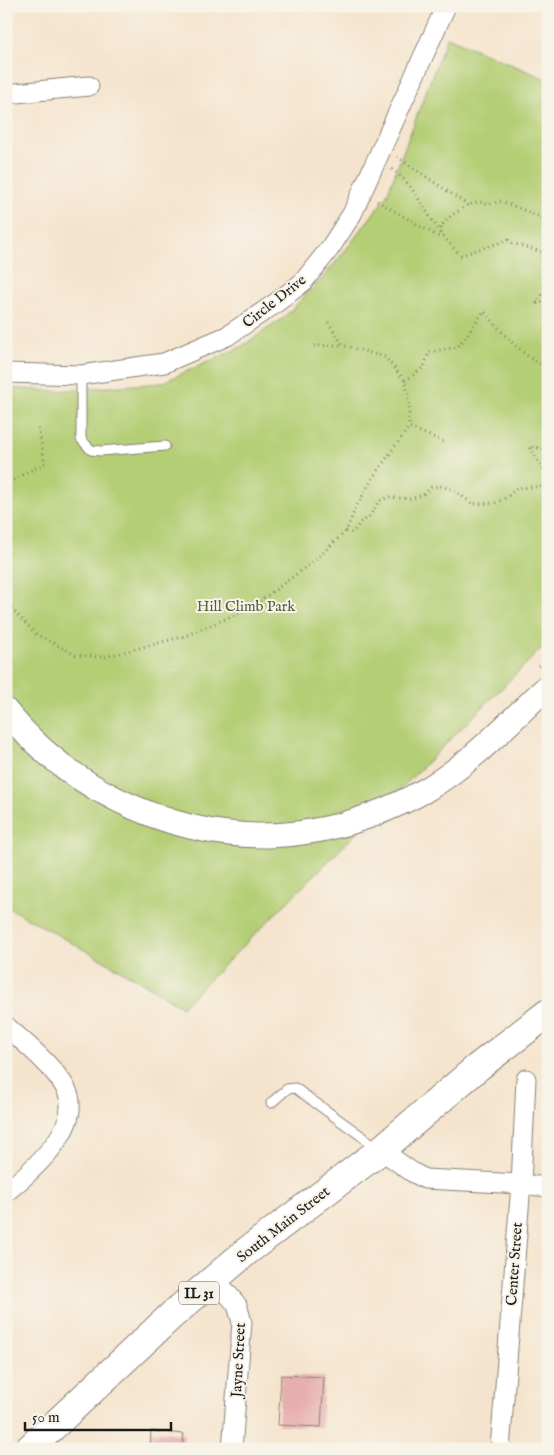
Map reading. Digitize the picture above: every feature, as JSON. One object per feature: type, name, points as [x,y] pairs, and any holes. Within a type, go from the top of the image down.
[{"type":"main road","name":"South Main Street","points":[[30,1449],[166,1320],[247,1250],[381,1150],[478,1068],[548,1013]]},
{"type":"street","name":"Circle Drive","points":[[6,373],[81,375],[164,363],[226,336],[276,303],[303,282],[330,248],[352,214],[446,6]]},
{"type":"street","points":[[6,94],[89,86]]},
{"type":"street","points":[[10,704],[16,723],[41,747],[92,787],[157,818],[193,829],[230,835],[267,836],[306,833],[338,826],[373,815],[426,790],[467,761],[541,678]]},
{"type":"street","points":[[6,1026],[35,1052],[64,1085],[69,1096],[70,1106],[66,1125],[48,1152],[24,1178],[6,1192]]},
{"type":"street","name":"Center Street","points":[[500,1449],[521,1184],[526,1079]]},
{"type":"street","points":[[381,1150],[425,1179],[548,1187]]},
{"type":"street","name":"Jayne Street","points":[[215,1279],[237,1305],[242,1322],[232,1449]]},
{"type":"lane","points":[[81,375],[81,439],[91,450],[101,451],[165,446]]},
{"type":"lane","points":[[271,1103],[287,1088],[295,1088],[381,1150]]},
{"type":"path","points":[[397,157],[468,206]]},
{"type":"path","points":[[392,168],[408,183],[452,247],[461,255],[508,240],[512,244],[542,252],[545,292],[537,303],[542,302],[548,309]]},
{"type":"path","points":[[376,201],[439,238],[442,225],[452,215],[478,202],[490,204],[501,202],[548,220]]},
{"type":"path","points":[[548,286],[546,291],[548,292]]},
{"type":"path","points":[[405,382],[424,367],[429,352],[458,348],[484,311],[509,341],[539,364],[548,368]]},
{"type":"path","points":[[328,322],[343,344]]},
{"type":"path","points":[[6,600],[8,605],[36,634],[76,656],[105,657],[185,636],[249,609],[313,562],[346,531],[357,505],[376,473],[409,428],[409,399],[405,382],[385,357],[343,344],[314,346]]},
{"type":"path","points":[[6,487],[16,478],[45,463],[38,426]]},
{"type":"path","points":[[409,428],[444,442]]},
{"type":"path","points":[[548,449],[529,448],[548,477]]},
{"type":"path","points":[[346,531],[352,533],[361,522],[369,517],[379,501],[389,497],[409,498],[423,495],[431,487],[440,486],[452,489],[473,504],[495,503],[507,497],[517,488],[548,486]]},
{"type":"path","points":[[541,678],[548,657]]},
{"type":"path","points":[[6,682],[10,704]]},
{"type":"green space","name":"Hill Climb Park","points":[[447,37],[548,80],[548,642],[182,1007],[147,985],[6,906],[6,388],[55,391],[161,383],[239,348],[282,319],[320,281],[386,197]]},
{"type":"building","points":[[281,1375],[324,1377],[321,1427],[278,1425]]},
{"type":"building","points":[[151,1431],[184,1434],[182,1449],[150,1449]]}]
